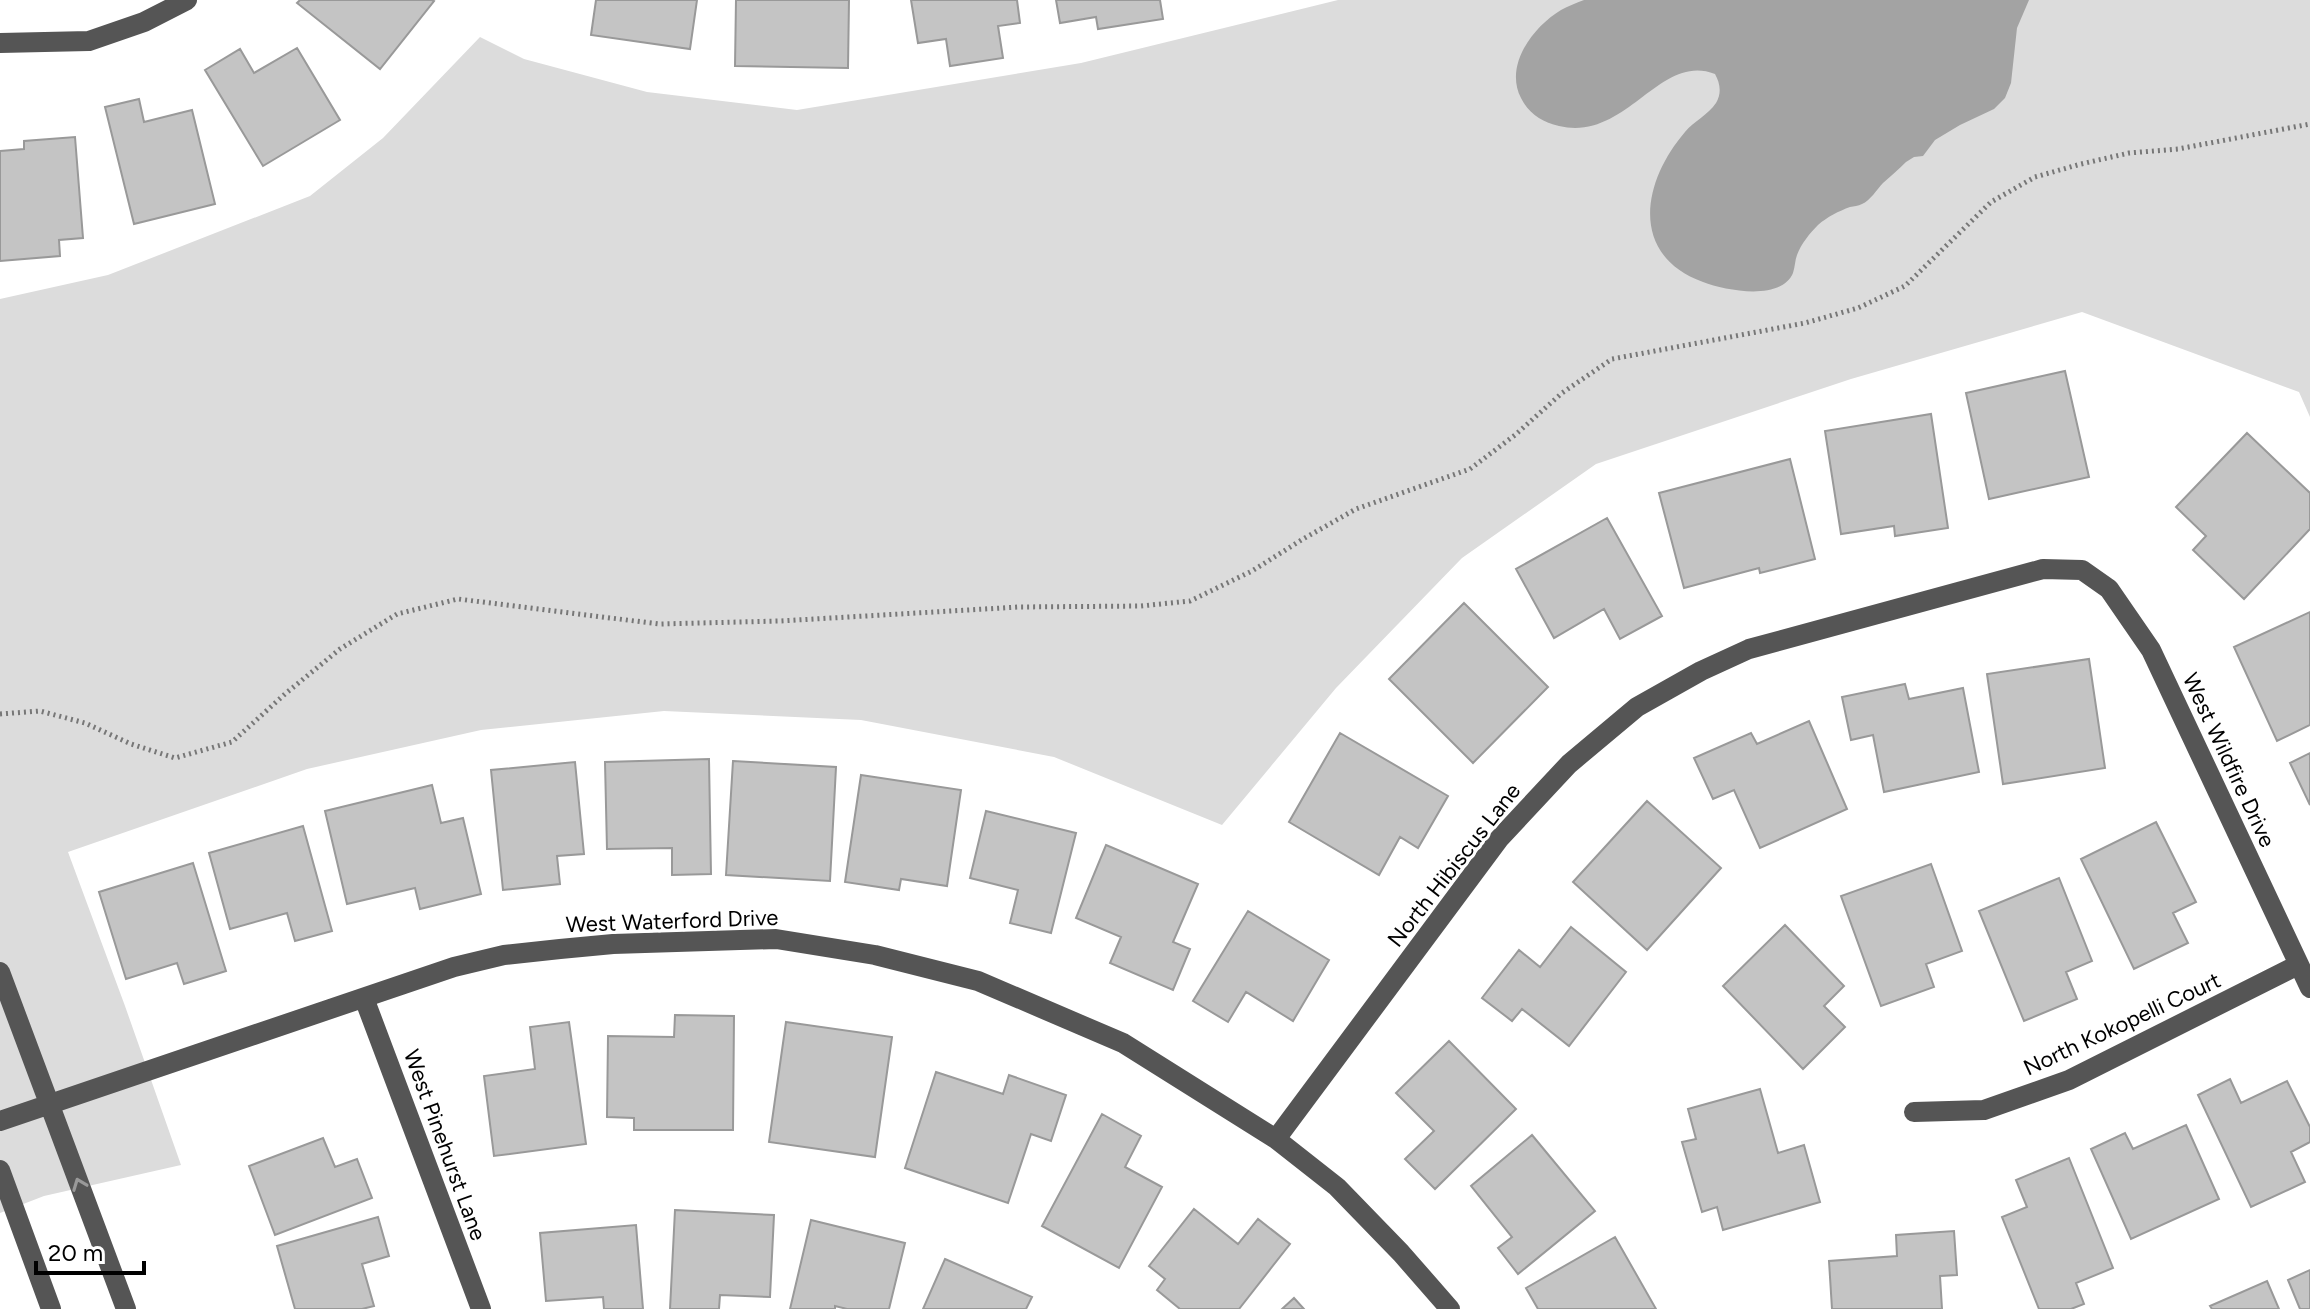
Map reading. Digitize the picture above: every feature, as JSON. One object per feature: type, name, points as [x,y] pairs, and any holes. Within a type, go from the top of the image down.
[{"type":"street","points":[[0,43],[89,41],[144,22],[187,0]]},
{"type":"street","name":"North Hibiscus Lane","points":[[1276,1139],[1499,839],[1569,764],[1637,707],[1701,671],[1749,649],[2043,569],[2082,570]]},
{"type":"street","name":"West Wildfire Drive","points":[[2082,570],[2109,589],[2151,650],[2310,988]]},
{"type":"street","name":"West Waterford Drive","points":[[0,1121],[454,967],[504,955],[613,944],[776,939],[875,955],[978,981],[1123,1043],[1276,1139],[1337,1187],[1450,1309]]},
{"type":"street","name":"North Kokopelli Court","points":[[1914,1112],[1984,1110],[2069,1080],[2298,965]]},
{"type":"street","points":[[0,972],[126,1309]]},
{"type":"street","name":"West Pinehurst Lane","points":[[364,998],[481,1309]]},
{"type":"street","points":[[0,1170],[51,1309]]},
{"type":"path","points":[[0,714],[40,711],[85,723],[131,744],[175,758],[232,742],[340,649],[397,614],[458,599],[659,624],[780,621],[1019,607],[1141,606],[1190,601],[1252,571],[1356,509],[1470,469],[1515,435],[1562,393],[1612,359],[1805,323],[1858,308],[1905,286],[1991,202],[2035,177],[2129,153],[2178,149],[2310,124]]},
{"type":"shaded area","points":[[1338,0],[2310,0],[2310,417],[2299,392],[2082,312],[1851,379],[1596,464],[1462,558],[1336,688],[1222,825],[1054,757],[861,720],[664,711],[481,730],[307,769],[68,852],[181,1165],[44,1196],[0,1213],[0,299],[108,275],[310,196],[383,138],[480,37],[524,59],[647,92],[797,110],[1081,63]]},
{"type":"shaded area","points":[[1584,0],[2029,0],[2017,28],[2011,83],[2005,98],[1994,109],[1935,140],[1923,156],[1906,162],[1871,198],[1825,219],[1801,247],[1787,282],[1766,291],[1752,291],[1713,285],[1679,270],[1663,254],[1653,236],[1650,216],[1652,194],[1659,173],[1685,132],[1716,103],[1720,88],[1715,74],[1695,71],[1677,75],[1604,122],[1583,127],[1547,122],[1524,104],[1516,73],[1524,48],[1551,17]]},
{"type":"building","points":[[300,0],[434,1],[380,69],[297,3]]},
{"type":"building","points":[[596,0],[697,0],[690,49],[591,35]]},
{"type":"building","points":[[736,0],[849,0],[848,68],[735,66]]},
{"type":"building","points":[[911,0],[1017,0],[1020,23],[998,26],[1003,58],[950,66],[946,39],[918,43]]},
{"type":"building","points":[[1056,0],[1160,0],[1163,19],[1098,29],[1096,17],[1060,23]]},
{"type":"building","points":[[297,48],[340,120],[263,166],[205,70],[240,49],[254,73]]},
{"type":"building","points":[[139,99],[144,122],[192,110],[215,204],[134,224],[105,107]]},
{"type":"building","points":[[75,137],[83,238],[59,240],[60,256],[0,261],[0,151],[24,149],[24,141]]},
{"type":"building","points":[[2065,371],[2089,477],[1989,499],[1966,393]]},
{"type":"building","points":[[1931,414],[1948,528],[1895,536],[1894,526],[1841,534],[1825,431]]},
{"type":"building","points":[[2247,433],[2310,493],[2310,529],[2244,599],[2193,550],[2206,536],[2176,507]]},
{"type":"building","points":[[1790,459],[1815,559],[1760,573],[1759,568],[1684,588],[1659,493]]},
{"type":"building","points":[[1607,518],[1662,616],[1620,639],[1604,609],[1554,638],[1516,569]]},
{"type":"building","points":[[1464,603],[1548,687],[1473,763],[1389,679]]},
{"type":"building","points":[[2310,612],[2310,725],[2277,741],[2234,647]]},
{"type":"building","points":[[2089,659],[2105,768],[2003,784],[1987,674]]},
{"type":"building","points":[[1905,684],[1909,699],[1963,688],[1979,772],[1884,792],[1873,735],[1851,740],[1842,697]]},
{"type":"building","points":[[1809,721],[1847,809],[1760,848],[1734,790],[1713,799],[1694,758],[1751,733],[1757,744]]},
{"type":"building","points":[[1340,733],[1448,796],[1418,848],[1400,837],[1379,875],[1289,822]]},
{"type":"building","points":[[2310,753],[2310,805],[2290,763]]},
{"type":"building","points":[[709,759],[711,874],[672,875],[672,848],[607,849],[605,762]]},
{"type":"building","points":[[733,761],[836,767],[830,881],[726,875]]},
{"type":"building","points":[[575,762],[584,854],[557,856],[560,884],[503,890],[491,770]]},
{"type":"building","points":[[861,775],[961,790],[947,886],[901,879],[899,890],[845,882]]},
{"type":"building","points":[[432,785],[441,823],[463,818],[481,894],[420,909],[415,888],[347,904],[325,811]]},
{"type":"building","points":[[1647,801],[1721,868],[1647,950],[1573,882]]},
{"type":"building","points":[[986,811],[1076,833],[1051,933],[1010,923],[1018,890],[970,878]]},
{"type":"building","points":[[2156,822],[2196,902],[2173,913],[2188,943],[2134,969],[2081,859]]},
{"type":"building","points":[[303,826],[332,931],[295,941],[287,913],[230,929],[209,853]]},
{"type":"building","points":[[1106,845],[1198,884],[1173,942],[1190,949],[1173,990],[1110,963],[1121,937],[1076,918]]},
{"type":"building","points":[[193,863],[226,971],[184,984],[177,963],[126,979],[99,892]]},
{"type":"building","points":[[1931,864],[1962,951],[1926,964],[1934,987],[1881,1006],[1841,896]]},
{"type":"building","points":[[2059,878],[2092,961],[2066,972],[2077,999],[2024,1021],[1979,911]]},
{"type":"building","points":[[1248,911],[1329,960],[1293,1021],[1246,992],[1228,1022],[1193,1001]]},
{"type":"building","points":[[1785,925],[1844,986],[1824,1006],[1845,1027],[1803,1069],[1723,986]]},
{"type":"building","points":[[1571,927],[1626,972],[1569,1046],[1522,1009],[1512,1021],[1482,998],[1519,950],[1540,967]]},
{"type":"building","points":[[675,1015],[734,1016],[733,1130],[634,1130],[634,1118],[607,1117],[608,1036],[674,1037]]},
{"type":"building","points":[[569,1022],[586,1144],[494,1156],[484,1076],[535,1069],[530,1027]]},
{"type":"building","points":[[786,1022],[892,1037],[875,1157],[769,1142]]},
{"type":"building","points":[[1449,1041],[1516,1109],[1435,1189],[1405,1159],[1434,1131],[1396,1093]]},
{"type":"building","points":[[936,1072],[1003,1094],[1009,1075],[1066,1095],[1051,1141],[1031,1134],[1008,1203],[905,1168]]},
{"type":"building","points":[[2230,1079],[2241,1103],[2287,1081],[2310,1127],[2310,1142],[2291,1152],[2305,1182],[2251,1207],[2198,1095]]},
{"type":"building","points":[[1760,1089],[1778,1153],[1804,1145],[1820,1202],[1723,1230],[1717,1207],[1702,1212],[1682,1142],[1696,1139],[1688,1109]]},
{"type":"building","points":[[1102,1114],[1141,1136],[1125,1167],[1162,1187],[1119,1268],[1042,1226]]},
{"type":"building","points":[[2186,1125],[2219,1199],[2131,1239],[2091,1149],[2125,1133],[2133,1149]]},
{"type":"building","points":[[1532,1135],[1595,1211],[1518,1274],[1498,1248],[1512,1237],[1471,1186]]},
{"type":"building","points":[[323,1138],[335,1167],[357,1159],[372,1198],[275,1235],[249,1166]]},
{"type":"building","points":[[2069,1158],[2113,1268],[2076,1283],[2084,1304],[2071,1309],[2039,1309],[2002,1217],[2027,1207],[2016,1180]]},
{"type":"building","points":[[1194,1209],[1238,1244],[1258,1219],[1290,1244],[1239,1309],[1180,1309],[1157,1290],[1165,1279],[1149,1266]]},
{"type":"building","points":[[675,1210],[774,1215],[770,1297],[720,1295],[719,1309],[670,1309]]},
{"type":"building","points":[[378,1217],[389,1256],[362,1264],[374,1306],[362,1309],[295,1309],[277,1246]]},
{"type":"building","points":[[811,1220],[905,1243],[889,1309],[835,1306],[835,1309],[790,1309]]},
{"type":"building","points":[[636,1225],[643,1309],[604,1309],[603,1297],[546,1301],[540,1233]]},
{"type":"building","points":[[1954,1231],[1957,1275],[1940,1276],[1942,1309],[1832,1309],[1829,1261],[1897,1256],[1896,1235]]},
{"type":"building","points":[[1615,1237],[1656,1309],[1538,1309],[1526,1288]]},
{"type":"building","points":[[945,1259],[1032,1297],[1026,1309],[923,1309]]},
{"type":"building","points":[[2310,1270],[2310,1309],[2300,1309],[2288,1280]]},
{"type":"building","points":[[2267,1281],[2279,1309],[2212,1309],[2210,1306]]},
{"type":"building","points":[[1294,1298],[1304,1309],[1282,1309]]}]
